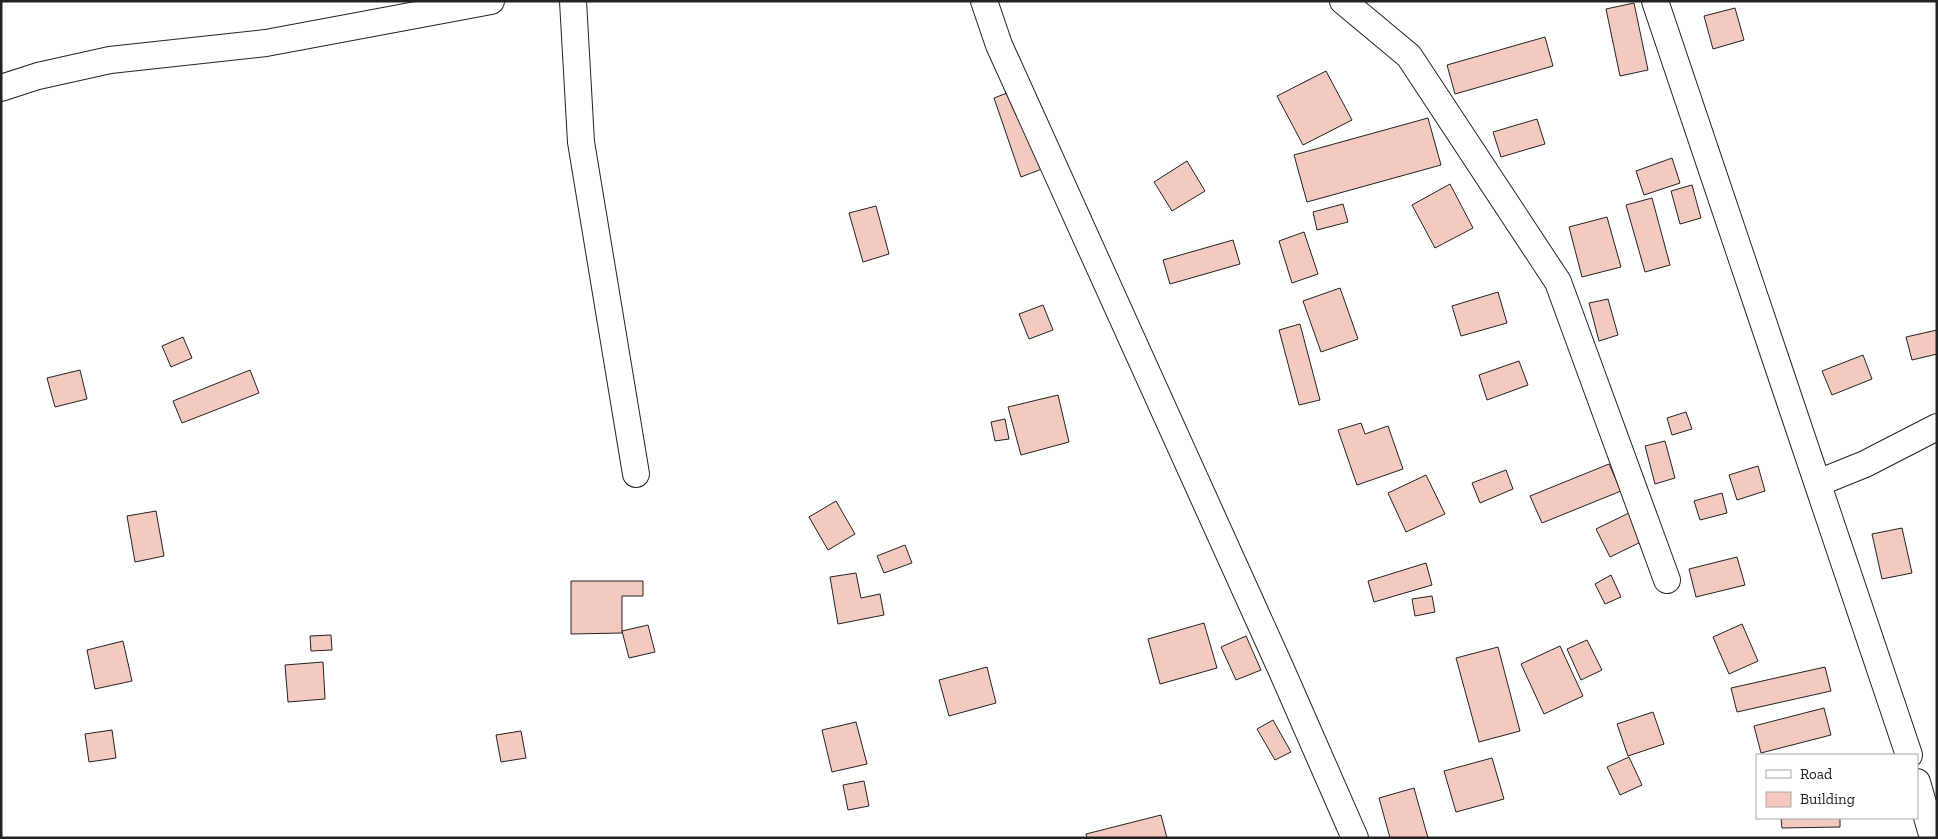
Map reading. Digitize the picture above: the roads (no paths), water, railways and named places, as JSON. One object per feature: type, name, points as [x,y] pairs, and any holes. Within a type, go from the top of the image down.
[{"type":"street","points":[[1,88],[38,76],[110,60],[266,43],[491,1]]},
{"type":"street","points":[[572,1],[581,142],[636,474]]},
{"type":"street","points":[[984,1],[999,45],[1281,669],[1355,838]]},
{"type":"street","points":[[1343,1],[1410,56],[1558,282],[1667,580]]},
{"type":"street","points":[[1655,1],[1909,754]]},
{"type":"street","points":[[1818,483],[1865,464],[1937,427]]},
{"type":"street","points":[[1918,786],[1933,838]]}]
